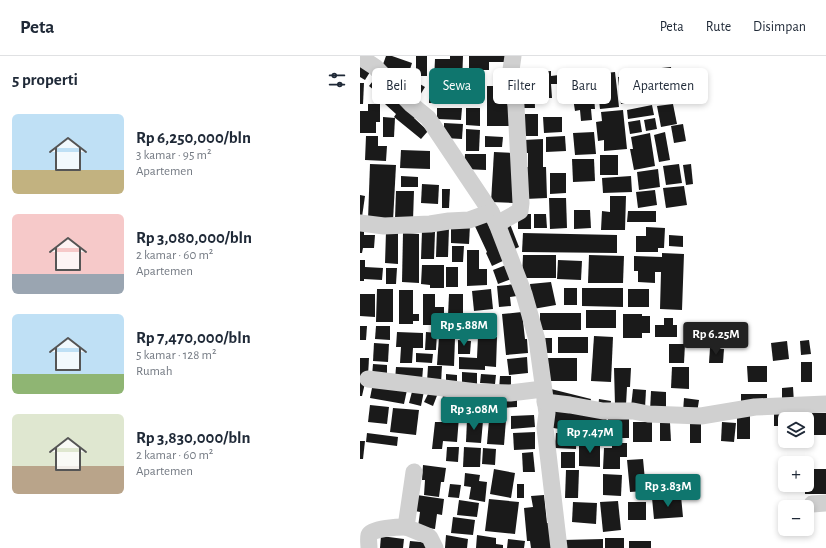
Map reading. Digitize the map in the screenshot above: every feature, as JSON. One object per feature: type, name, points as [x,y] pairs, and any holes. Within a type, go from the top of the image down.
[{"type":"street","points":[[360,223],[384,226],[430,224],[449,221],[494,218],[520,211],[521,203],[516,106],[511,70],[514,56]]},
{"type":"street","points":[[360,57],[375,67],[412,105],[428,118],[494,218],[524,294],[537,340],[547,413],[545,428],[559,548]]},
{"type":"street","points":[[368,379],[476,392],[544,396],[570,405],[603,411],[632,411],[648,414],[701,416],[755,407],[826,404]]},
{"type":"street","points":[[406,526],[414,472]]},
{"type":"street","points":[[369,548],[371,532],[380,529],[406,526],[428,536],[435,548]]},
{"type":"building","points":[[386,56],[392,56],[412,63],[410,68],[382,67]]},
{"type":"building","points":[[416,56],[427,56],[427,76],[421,76],[421,68],[416,68]]},
{"type":"building","points":[[450,56],[463,56],[463,68],[435,68],[435,59],[450,59]]},
{"type":"building","points":[[469,56],[508,56],[508,62],[489,62],[489,70],[485,70],[485,68],[469,68]]},
{"type":"building","points":[[360,66],[370,72],[365,80],[360,77]]},
{"type":"building","points":[[549,71],[551,71],[551,76],[557,75],[557,84],[551,84],[552,98],[549,98]]},
{"type":"building","points":[[611,72],[615,72],[619,107],[600,109],[599,104],[611,104]]},
{"type":"building","points":[[360,83],[364,83],[363,104],[360,104]]},
{"type":"building","points":[[421,85],[425,87],[421,94]]},
{"type":"building","points":[[487,86],[493,86],[493,104],[512,104],[511,126],[487,126]]},
{"type":"building","points":[[368,104],[380,104],[380,122],[376,122],[376,133],[360,133],[360,111],[368,111]]},
{"type":"building","points":[[385,104],[405,104],[417,115],[414,118],[428,131],[421,139],[394,117],[396,114]]},
{"type":"building","points":[[518,104],[535,104],[535,108],[518,108]]},
{"type":"building","points":[[574,104],[595,104],[595,109],[591,109],[592,120],[581,121],[580,110],[575,111]]},
{"type":"building","points":[[673,104],[677,124],[661,127],[657,106]]},
{"type":"building","points":[[652,105],[654,115],[628,119],[627,110]]},
{"type":"building","points":[[437,108],[462,108],[461,120],[437,119]]},
{"type":"building","points":[[466,108],[480,108],[480,126],[466,125]]},
{"type":"building","points":[[623,110],[627,149],[604,151],[604,140],[598,141],[596,122],[602,121],[601,112]]},
{"type":"building","points":[[525,114],[538,114],[538,136],[525,136]]},
{"type":"building","points":[[383,117],[395,118],[394,137],[383,137]]},
{"type":"building","points":[[543,117],[562,117],[562,132],[544,133]]},
{"type":"building","points":[[655,118],[657,129],[646,131],[644,120]]},
{"type":"building","points":[[640,120],[642,132],[630,134],[628,122]]},
{"type":"building","points":[[444,123],[463,124],[462,139],[444,138]]},
{"type":"building","points":[[683,124],[686,141],[674,143],[671,126]]},
{"type":"building","points":[[466,129],[480,130],[479,151],[466,151]]},
{"type":"building","points":[[594,132],[596,154],[575,155],[573,133]]},
{"type":"building","points":[[665,132],[670,160],[659,162],[654,135]]},
{"type":"building","points":[[650,133],[655,166],[634,170],[630,149],[633,149],[631,137]]},
{"type":"building","points":[[366,136],[378,136],[378,146],[387,146],[386,161],[365,160]]},
{"type":"building","points":[[485,136],[503,137],[502,147],[485,147]]},
{"type":"building","points":[[565,136],[566,151],[546,152],[546,137]]},
{"type":"building","points":[[543,139],[543,167],[546,167],[547,198],[525,199],[524,167],[528,167],[528,153],[524,153],[524,140]]},
{"type":"building","points":[[401,150],[430,151],[430,169],[400,168]]},
{"type":"building","points":[[494,152],[516,153],[513,203],[491,202]]},
{"type":"building","points":[[465,154],[486,154],[486,170],[464,169]]},
{"type":"building","points":[[600,155],[618,155],[618,175],[600,175]]},
{"type":"building","points":[[572,159],[594,159],[595,181],[573,182]]},
{"type":"building","points":[[370,164],[396,165],[393,221],[368,220]]},
{"type":"building","points":[[679,164],[682,183],[666,185],[663,166]]},
{"type":"building","points":[[691,164],[693,184],[686,185],[683,165]]},
{"type":"building","points":[[658,169],[660,187],[639,190],[637,172]]},
{"type":"building","points":[[550,173],[566,173],[566,193],[550,194]]},
{"type":"building","points":[[401,176],[418,177],[418,187],[401,187]]},
{"type":"building","points":[[631,176],[632,192],[603,193],[602,178]]},
{"type":"building","points":[[422,184],[439,185],[438,204],[421,203]]},
{"type":"building","points":[[684,186],[687,205],[666,208],[663,188]]},
{"type":"building","points":[[442,189],[450,189],[449,208],[442,208]]},
{"type":"building","points":[[655,190],[657,205],[638,208],[636,192]]},
{"type":"building","points":[[396,191],[414,191],[413,220],[395,219]]},
{"type":"building","points":[[360,195],[365,196],[362,217],[360,216]]},
{"type":"building","points":[[610,196],[626,196],[625,230],[601,230],[602,211],[610,212]]},
{"type":"building","points":[[549,198],[566,198],[567,228],[550,229]]},
{"type":"building","points":[[574,210],[590,210],[591,228],[574,229]]},
{"type":"building","points":[[628,211],[656,211],[656,222],[627,222]]},
{"type":"building","points":[[518,214],[531,214],[531,229],[518,229]]},
{"type":"building","points":[[534,214],[546,214],[547,228],[534,228]]},
{"type":"building","points":[[486,216],[507,259],[492,266],[473,222]]},
{"type":"building","points":[[510,224],[519,247],[510,251],[500,229]]},
{"type":"building","points":[[451,225],[470,225],[469,244],[451,243]]},
{"type":"building","points":[[646,227],[665,228],[664,248],[658,248],[658,252],[636,252],[636,236],[646,236]]},
{"type":"building","points":[[437,228],[449,228],[448,257],[436,257]]},
{"type":"building","points":[[360,229],[364,229],[364,235],[375,235],[374,248],[363,248],[362,253],[360,253]]},
{"type":"building","points":[[386,231],[398,232],[398,264],[385,263]]},
{"type":"building","points":[[422,231],[435,232],[434,259],[421,259]]},
{"type":"building","points":[[403,233],[419,234],[419,283],[402,282]]},
{"type":"building","points":[[523,233],[617,235],[617,253],[522,252]]},
{"type":"building","points":[[669,235],[683,236],[683,247],[669,246]]},
{"type":"building","points":[[452,246],[464,246],[463,262],[452,262]]},
{"type":"building","points":[[467,250],[479,250],[479,269],[487,269],[487,285],[467,286]]},
{"type":"building","points":[[662,253],[684,254],[682,310],[660,309],[661,272],[655,272],[655,283],[638,282],[638,271],[634,271],[634,256],[662,257]]},
{"type":"building","points":[[523,255],[556,255],[556,278],[522,278]]},
{"type":"building","points":[[589,255],[624,256],[623,283],[588,283]]},
{"type":"building","points":[[360,260],[365,260],[365,267],[383,268],[382,280],[364,279],[364,281],[360,281]]},
{"type":"building","points":[[558,260],[582,261],[581,280],[557,279]]},
{"type":"building","points":[[422,265],[444,265],[444,288],[430,288],[430,285],[421,284]]},
{"type":"building","points":[[506,265],[511,279],[498,284],[493,270]]},
{"type":"building","points":[[446,267],[458,267],[458,287],[446,287]]},
{"type":"building","points":[[386,268],[397,268],[396,284],[386,284]]},
{"type":"building","points":[[551,282],[556,305],[533,309],[530,284]]},
{"type":"building","points":[[516,284],[517,296],[510,297],[511,306],[499,307],[497,286]]},
{"type":"building","points":[[564,288],[577,288],[577,305],[564,305]]},
{"type":"building","points":[[582,288],[623,288],[623,307],[582,306]]},
{"type":"building","points":[[377,289],[393,289],[393,322],[376,322]]},
{"type":"building","points":[[491,289],[493,309],[474,311],[472,291]]},
{"type":"building","points":[[628,289],[649,289],[649,307],[628,307]]},
{"type":"building","points":[[399,290],[413,290],[413,314],[419,314],[419,321],[413,321],[413,324],[399,324]]},
{"type":"building","points":[[360,294],[375,294],[375,317],[360,316]]},
{"type":"building","points":[[423,294],[435,294],[435,307],[444,307],[444,323],[423,325]]},
{"type":"building","points":[[449,294],[463,294],[463,317],[448,316]]},
{"type":"building","points":[[586,310],[616,310],[616,328],[586,328]]},
{"type":"building","points":[[522,312],[528,353],[506,355],[502,314]]},
{"type":"building","points":[[540,313],[581,313],[581,330],[540,330]]},
{"type":"building","points":[[493,314],[494,327],[478,329],[477,315]]},
{"type":"building","points":[[623,314],[642,314],[642,316],[650,316],[650,333],[642,333],[642,338],[623,338]]},
{"type":"building","points":[[664,318],[673,318],[673,325],[677,325],[677,337],[655,337],[655,325],[664,325]]},
{"type":"building","points":[[360,326],[367,326],[366,340],[360,340]]},
{"type":"building","points":[[376,326],[390,326],[390,340],[375,339]]},
{"type":"building","points":[[397,332],[423,333],[423,348],[413,348],[412,363],[400,363],[401,347],[396,347]]},
{"type":"building","points":[[426,332],[437,333],[436,350],[425,350]]},
{"type":"building","points":[[478,336],[497,337],[496,367],[485,366],[485,370],[459,369],[459,357],[477,358]]},
{"type":"building","points":[[594,336],[613,337],[611,382],[591,381]]},
{"type":"building","points":[[439,337],[455,338],[454,366],[437,365]]},
{"type":"building","points":[[558,337],[588,337],[588,353],[558,353]]},
{"type":"building","points":[[542,338],[552,338],[552,353],[542,353]]},
{"type":"building","points":[[458,340],[471,341],[470,354],[458,354]]},
{"type":"building","points":[[809,340],[811,354],[801,355],[800,341]]},
{"type":"building","points":[[787,341],[789,359],[773,361],[771,343]]},
{"type":"building","points":[[374,343],[389,344],[388,362],[373,361]]},
{"type":"building","points":[[669,344],[685,344],[684,363],[669,363]]},
{"type":"building","points":[[710,348],[724,349],[723,363],[709,363]]},
{"type":"building","points":[[416,353],[433,354],[432,363],[416,362]]},
{"type":"building","points":[[527,357],[528,373],[509,375],[507,359]]},
{"type":"building","points":[[360,358],[369,358],[368,376],[360,376]]},
{"type":"building","points":[[548,358],[577,358],[577,381],[548,381]]},
{"type":"building","points":[[801,362],[812,362],[812,382],[801,382]]},
{"type":"building","points":[[373,364],[387,365],[387,377],[372,376]]},
{"type":"building","points":[[428,366],[442,366],[441,383],[427,382]]},
{"type":"building","points":[[747,366],[767,366],[767,382],[748,382]]},
{"type":"building","points":[[396,367],[423,368],[422,381],[395,380]]},
{"type":"building","points":[[672,367],[689,367],[689,389],[671,388]]},
{"type":"building","points":[[614,368],[631,368],[630,387],[627,387],[626,405],[615,405]]},
{"type":"building","points":[[462,372],[477,373],[477,387],[462,386]]},
{"type":"building","points":[[446,374],[457,375],[457,385],[446,385]]},
{"type":"building","points":[[481,374],[496,375],[495,384],[480,383]]},
{"type":"building","points":[[500,376],[511,376],[511,390],[499,390]]},
{"type":"building","points":[[360,382],[365,383],[362,396],[360,396]]},
{"type":"building","points":[[373,383],[407,390],[404,404],[370,398]]},
{"type":"building","points":[[793,387],[794,403],[782,403],[782,388]]},
{"type":"building","points":[[413,388],[424,391],[421,406],[409,403]]},
{"type":"building","points":[[551,389],[591,399],[589,407],[549,397]]},
{"type":"building","points":[[633,389],[646,390],[645,408],[631,407]]},
{"type":"building","points":[[430,390],[438,393],[433,406],[424,402]]},
{"type":"building","points":[[651,391],[666,392],[666,411],[650,411]]},
{"type":"building","points":[[443,394],[463,396],[461,412],[442,410]]},
{"type":"building","points":[[741,394],[767,394],[767,404],[741,405]]},
{"type":"building","points":[[477,398],[489,398],[488,409],[477,409]]},
{"type":"building","points":[[517,398],[517,407],[502,408],[502,399]]},
{"type":"building","points":[[684,398],[699,400],[697,413],[683,412]]},
{"type":"building","points":[[599,399],[611,401],[610,410],[598,409]]},
{"type":"building","points":[[370,405],[389,407],[387,424],[368,422]]},
{"type":"building","points":[[552,406],[607,417],[603,437],[548,427]]},
{"type":"building","points":[[393,408],[419,410],[416,435],[390,432]]},
{"type":"building","points":[[774,409],[789,409],[789,412],[778,412],[778,426],[774,426]]},
{"type":"building","points":[[814,413],[826,413],[826,435],[814,435]]},
{"type":"building","points":[[534,415],[535,427],[511,429],[511,416]]},
{"type":"building","points":[[737,415],[750,415],[750,439],[737,439]]},
{"type":"building","points":[[442,416],[459,417],[457,442],[443,441],[442,449],[432,449],[435,422],[442,422]]},
{"type":"building","points":[[608,416],[629,416],[629,438],[608,438]]},
{"type":"building","points":[[467,420],[483,421],[481,443],[466,442]]},
{"type":"building","points":[[489,420],[506,420],[504,445],[487,444]]},
{"type":"building","points":[[690,421],[701,421],[701,443],[690,443]]},
{"type":"building","points":[[633,422],[652,422],[652,442],[633,442]]},
{"type":"building","points":[[722,422],[736,423],[734,442],[721,441]]},
{"type":"building","points":[[660,423],[670,423],[671,441],[660,441]]},
{"type":"building","points":[[535,432],[535,449],[514,450],[513,433]]},
{"type":"building","points":[[367,433],[398,437],[397,446],[366,442]]},
{"type":"building","points":[[556,433],[577,434],[576,449],[555,448]]},
{"type":"building","points":[[360,441],[365,441],[363,459],[360,459]]},
{"type":"building","points":[[579,442],[600,442],[600,467],[579,466]]},
{"type":"building","points":[[612,443],[627,443],[627,457],[620,457],[620,469],[603,469],[604,448],[612,448]]},
{"type":"building","points":[[447,447],[459,447],[458,462],[446,461]]},
{"type":"building","points":[[464,447],[481,448],[480,467],[463,467]]},
{"type":"building","points":[[483,448],[496,449],[495,465],[482,464]]},
{"type":"building","points":[[533,452],[535,472],[523,472],[522,453]]},
{"type":"building","points":[[561,452],[575,452],[575,468],[561,468]]},
{"type":"building","points":[[643,459],[646,491],[630,492],[627,460]]},
{"type":"building","points":[[423,465],[446,468],[444,482],[441,482],[439,497],[424,495],[425,480],[422,480]]},
{"type":"building","points":[[494,469],[515,473],[511,498],[490,494]]},
{"type":"building","points":[[814,469],[826,469],[826,494],[805,494],[805,492],[814,492]]},
{"type":"building","points":[[566,470],[579,470],[578,498],[565,498]]},
{"type":"building","points":[[465,473],[480,475],[479,481],[487,482],[485,502],[469,499],[471,487],[464,486]]},
{"type":"building","points":[[603,474],[622,475],[621,496],[603,495]]},
{"type":"building","points":[[450,484],[461,485],[459,498],[448,497]]},
{"type":"building","points":[[517,484],[524,484],[524,498],[517,498]]},
{"type":"building","points":[[417,495],[444,499],[442,515],[437,514],[435,529],[418,527],[420,512],[415,511]]},
{"type":"building","points":[[544,495],[547,523],[550,523],[552,548],[531,548],[530,541],[527,541],[524,508],[533,507],[531,496]]},
{"type":"building","points":[[681,496],[683,517],[654,519],[652,498]]},
{"type":"building","points":[[489,499],[519,502],[515,534],[485,531]]},
{"type":"building","points":[[459,500],[479,503],[477,517],[457,515]]},
{"type":"building","points":[[618,501],[621,530],[603,532],[600,502]]},
{"type":"building","points":[[573,502],[597,503],[596,524],[572,522]]},
{"type":"building","points":[[628,502],[646,502],[646,520],[628,520]]},
{"type":"building","points":[[453,517],[475,520],[473,535],[451,533]]},
{"type":"building","points":[[446,535],[468,539],[467,548],[445,548]]},
{"type":"building","points":[[477,535],[496,538],[496,544],[503,545],[503,548],[476,548]]},
{"type":"building","points":[[381,536],[404,539],[403,548],[380,548]]},
{"type":"building","points":[[605,538],[624,538],[624,548],[605,548]]},
{"type":"building","points":[[508,539],[525,541],[524,548],[507,548]]},
{"type":"building","points":[[603,539],[603,548],[563,548],[563,540]]},
{"type":"building","points":[[410,541],[431,543],[430,548],[409,548]]},
{"type":"building","points":[[629,541],[651,541],[651,548],[629,548]]}]
